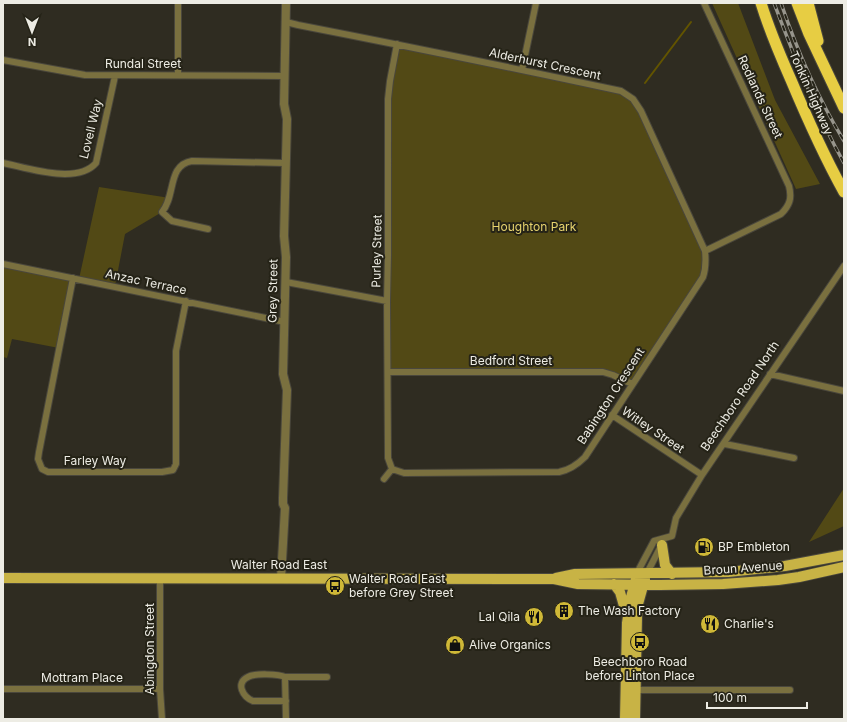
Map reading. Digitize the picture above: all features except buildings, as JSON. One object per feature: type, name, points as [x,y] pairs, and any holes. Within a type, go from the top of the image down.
[{"type":"highway","name":"Tonkin Highway","points":[[761,3],[804,112],[844,192]]},
{"type":"highway","name":"Tonkin Highway","points":[[797,3],[809,34],[844,108]]},
{"type":"highway","points":[[808,3],[825,67]]},
{"type":"main road","points":[[662,541],[665,565],[672,574]]},
{"type":"main road","name":"Broun Avenue","points":[[642,573],[672,574],[728,572],[779,567],[844,555]]},
{"type":"main road","name":"Broun Avenue","points":[[639,585],[716,584],[771,580],[799,577],[844,567]]},
{"type":"main road","name":"Walter Road East","points":[[554,579],[575,574],[642,573]]},
{"type":"main road","name":"Beechboro Road North","points":[[635,719],[630,690],[627,619],[642,573]]},
{"type":"main road","name":"Walter Road East","points":[[3,578],[554,579],[578,584],[639,585]]},
{"type":"main road","points":[[614,584],[620,592],[627,619]]},
{"type":"main road","name":"Beechboro Road North","points":[[625,719],[630,690],[639,585]]},
{"type":"street","points":[[178,3],[178,75]]},
{"type":"street","name":"Grey Street","points":[[281,578],[282,538],[285,508],[283,498],[287,390],[283,374],[286,282],[286,249],[284,236],[287,119],[284,104],[284,76],[286,3]]},
{"type":"street","points":[[522,70],[536,3]]},
{"type":"street","name":"Redlands Street","points":[[704,3],[789,186],[791,195],[790,202],[781,214],[705,251]]},
{"type":"street","name":"Alderhurst Crescent","points":[[286,22],[621,91],[633,99],[641,111],[705,251]]},
{"type":"street","name":"Purley Street","points":[[392,469],[388,458],[388,100],[397,44]]},
{"type":"street","name":"Rundal Street","points":[[3,60],[85,76],[284,76]]},
{"type":"street","name":"Lovell Way","points":[[3,163],[61,175],[77,174],[90,169],[96,164],[115,76]]},
{"type":"street","points":[[208,230],[172,221],[162,212],[166,208],[170,198],[176,172],[179,167],[186,162],[285,163]]},
{"type":"street","name":"Babington Crescent","points":[[392,469],[404,473],[559,472],[573,468],[585,457],[703,277],[706,270],[705,251]]},
{"type":"street","name":"Anzac Terrace","points":[[3,264],[284,322]]},
{"type":"street","name":"Beechboro Road North","points":[[642,573],[654,541],[662,541],[672,536],[676,518],[702,475],[844,266]]},
{"type":"street","name":"Farley Way","points":[[73,278],[38,459],[42,469],[48,472],[162,472],[173,470],[176,464],[176,351],[186,301]]},
{"type":"street","points":[[286,282],[387,301]]},
{"type":"street","name":"Bedford Street","points":[[388,372],[603,372],[632,384]]},
{"type":"street","points":[[770,374],[844,391]]},
{"type":"street","name":"Witley Street","points":[[612,415],[702,475]]},
{"type":"street","points":[[724,444],[794,458]]},
{"type":"street","points":[[384,479],[392,469]]},
{"type":"street","name":"Beechboro Road North","points":[[642,573],[662,541]]},
{"type":"street","name":"Abingdon Street","points":[[160,578],[160,689],[162,719]]},
{"type":"street","points":[[286,700],[253,700],[246,696],[241,689],[244,680],[252,675],[327,677]]},
{"type":"street","points":[[286,677],[286,719]]},
{"type":"street","name":"Mottram Place","points":[[3,689],[160,689]]},
{"type":"street","points":[[630,690],[790,690]]},
{"type":"green space","points":[[712,3],[738,3],[775,100],[820,184],[796,189]]},
{"type":"green space","name":"Houghton Park","points":[[397,44],[621,91],[633,99],[705,251],[705,270],[632,384],[613,375],[388,372],[388,99]]},
{"type":"green space","points":[[99,187],[170,198],[162,212],[125,234],[115,286],[79,279]]},
{"type":"green space","points":[[3,264],[73,278],[59,348],[12,339],[7,358],[3,357]]},
{"type":"green space","points":[[844,488],[844,526],[809,542]]},
{"type":"waterway","points":[[645,83],[691,22]]},
{"type":"railway","points":[[774,3],[815,104],[844,163]]},
{"type":"railway","points":[[781,3],[809,74],[825,108],[844,141]]},
{"type":"place","name":"BP Embleton","points":[[704,547]]},
{"type":"place","name":"Walter Road East before Grey Street","points":[[335,586]]},
{"type":"place","name":"The Wash Factory","points":[[564,611]]},
{"type":"place","name":"Lal Qila","points":[[534,617]]},
{"type":"place","name":"Charlie's","points":[[710,624]]},
{"type":"place","name":"Beechboro Road before Linton Place","points":[[640,642]]},
{"type":"place","name":"Alive Organics","points":[[455,645]]}]
